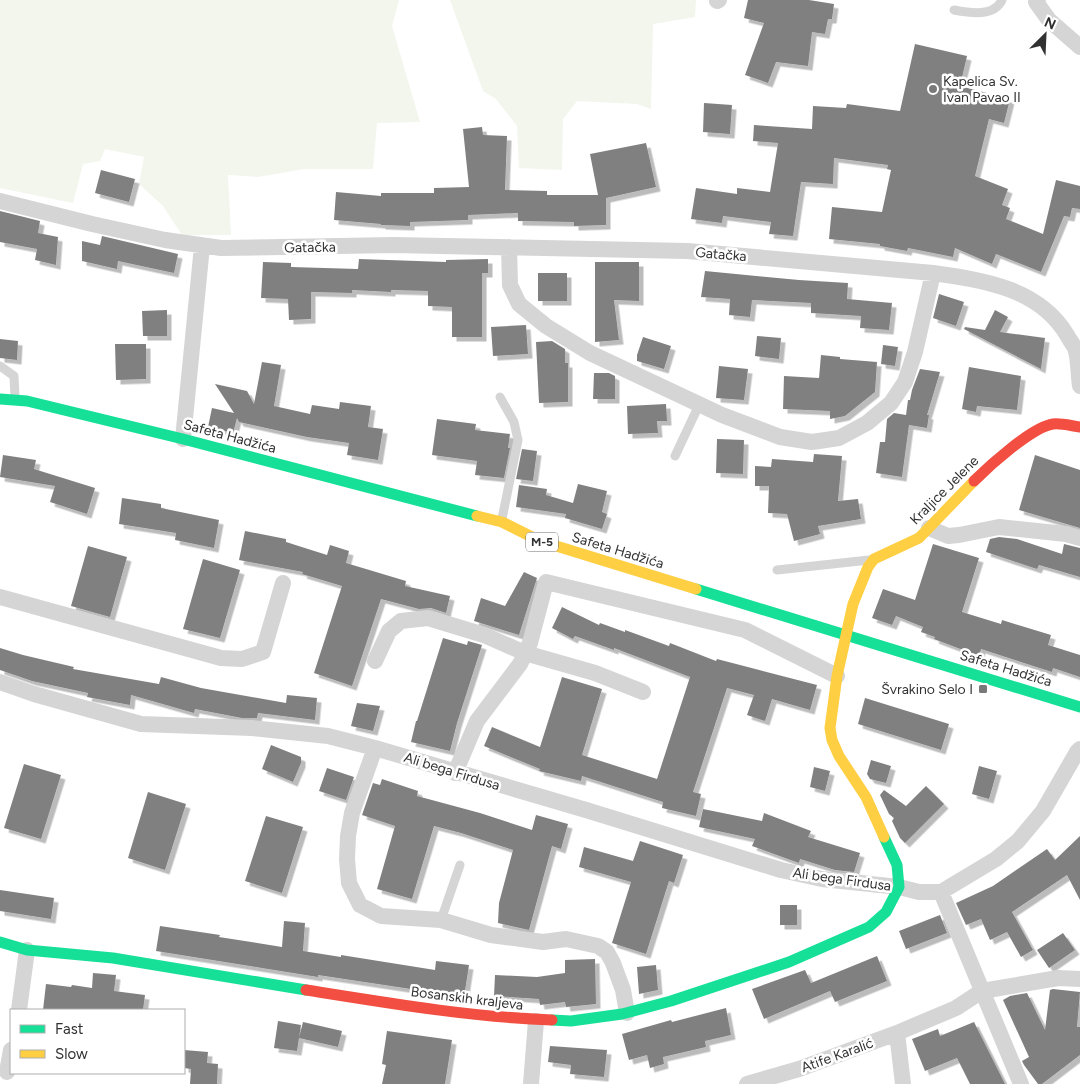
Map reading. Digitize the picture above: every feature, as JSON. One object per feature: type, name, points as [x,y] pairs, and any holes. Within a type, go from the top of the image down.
[{"type":"main road","name":"Safeta Hadžića","points":[[0,399],[27,401],[502,522],[540,541],[1080,707]]},
{"type":"main road","name":"Kraljice Jelene","points":[[874,559],[919,538],[984,470],[1026,436],[1053,424],[1080,427]]},
{"type":"main road","points":[[845,635],[853,604],[863,577],[874,559]]},
{"type":"main road","name":"Ali bega Firdusa","points":[[845,635],[830,728],[832,740],[839,756],[866,797],[897,865],[899,887]]},
{"type":"main road","name":"Bosanskih kraljeva","points":[[0,942],[27,950],[112,958],[407,1006],[536,1020],[571,1021],[627,1013],[671,1001],[789,962],[869,927],[886,912],[899,887]]},
{"type":"street","points":[[1035,1],[1049,20],[1080,47]]},
{"type":"street","name":"Gatačka","points":[[0,201],[92,224],[202,246],[221,248],[394,245],[687,251],[960,277],[1000,286],[1020,293],[1041,305],[1060,324],[1075,348],[1080,386]]},
{"type":"street","points":[[182,439],[202,246]]},
{"type":"street","points":[[509,246],[510,286],[519,304],[546,326],[590,352],[699,405],[780,437],[812,442],[839,438],[867,423],[891,403],[905,382],[915,352],[933,273]]},
{"type":"street","points":[[929,528],[948,536],[999,527],[1066,534],[1080,538]]},
{"type":"street","points":[[455,773],[477,721],[510,680],[530,643],[546,582],[745,630],[837,676]]},
{"type":"street","points":[[0,597],[221,658],[242,659],[263,652],[283,583]]},
{"type":"street","points":[[376,661],[389,631],[401,621],[428,618],[484,635],[525,653],[595,673],[643,692]]},
{"type":"street","name":"Ali bega Firdusa","points":[[0,682],[34,694],[141,724],[252,728],[328,736],[586,810],[781,870],[822,879],[899,887],[918,892],[941,892]]},
{"type":"street","points":[[375,748],[352,813],[347,859],[349,883],[360,905],[381,916],[441,920],[491,935],[543,942],[566,939],[598,946],[607,952],[613,963],[623,990],[627,1013]]},
{"type":"street","points":[[1021,1084],[941,892],[996,858],[1018,841],[1044,811],[1080,749]]},
{"type":"street","points":[[19,1009],[27,950]]},
{"type":"street","points":[[982,991],[1058,978],[1080,979]]},
{"type":"street","name":"Atife Karalić","points":[[747,1084],[799,1069],[897,1033],[956,1008],[982,991]]},
{"type":"street","points":[[531,1084],[536,1020]]},
{"type":"street","points":[[897,1033],[903,1084]]},
{"type":"street","points":[[7,1072],[10,1056]]},
{"type":"lane","points":[[954,10],[971,14],[989,11],[999,6],[1002,0]]},
{"type":"lane","points":[[0,366],[14,376],[15,400]]},
{"type":"lane","points":[[500,397],[514,422],[518,440],[502,522]]},
{"type":"lane","points":[[674,456],[699,405]]},
{"type":"lane","points":[[778,570],[874,559]]},
{"type":"lane","points":[[441,920],[460,866]]},
{"type":"shaded area","points":[[0,0],[399,0],[392,26],[420,122],[377,123],[373,169],[304,169],[258,177],[228,175],[231,235],[182,235],[163,206],[139,184],[144,157],[105,149],[100,161],[83,164],[73,203],[0,188]]},
{"type":"shaded area","points":[[450,0],[696,0],[695,17],[653,24],[651,109],[637,104],[577,101],[563,119],[562,170],[519,168],[517,126],[496,99],[483,91]]},
{"type":"building","points":[[748,0],[809,0],[834,4],[832,19],[828,19],[825,34],[812,32],[808,66],[776,62],[768,83],[745,75],[764,23],[744,18]]},
{"type":"building","points":[[915,44],[967,56],[960,86],[1010,99],[1004,123],[989,119],[975,176],[1008,189],[1002,205],[1010,208],[1006,219],[1043,234],[1056,180],[1080,186],[1080,209],[1072,208],[1070,217],[1064,216],[1041,272],[996,254],[992,264],[955,248],[953,257],[908,248],[907,251],[880,246],[880,244],[829,239],[832,207],[882,212],[891,170],[887,169],[888,165],[834,158],[833,184],[801,182],[793,236],[769,234],[771,222],[723,216],[722,223],[691,219],[696,188],[737,194],[737,188],[770,192],[778,143],[753,141],[754,125],[812,129],[813,106],[846,108],[847,104],[900,111]]},
{"type":"building","points":[[704,103],[732,105],[730,134],[703,132]]},
{"type":"building","points":[[482,127],[483,135],[507,136],[505,190],[547,191],[547,195],[598,195],[590,154],[646,143],[656,187],[606,198],[606,225],[574,226],[574,222],[518,221],[518,213],[468,215],[468,220],[410,222],[410,226],[334,220],[336,192],[381,196],[381,193],[434,193],[434,188],[469,187],[463,129]]},
{"type":"building","points":[[101,170],[135,179],[129,202],[95,193]]},
{"type":"building","points":[[0,211],[40,221],[38,233],[58,237],[56,265],[35,260],[37,249],[0,242]]},
{"type":"building","points":[[102,236],[178,254],[174,273],[118,261],[117,269],[82,261],[82,241],[100,245]]},
{"type":"building","points":[[359,259],[446,262],[446,260],[488,259],[488,273],[482,273],[482,337],[452,337],[452,307],[428,306],[428,291],[352,290],[352,293],[311,292],[311,319],[289,320],[288,299],[261,298],[263,262],[291,263],[291,267],[358,269]]},
{"type":"building","points":[[595,262],[639,262],[639,301],[614,300],[619,340],[595,342]]},
{"type":"building","points":[[705,271],[848,283],[847,299],[892,303],[889,330],[860,328],[861,316],[811,313],[811,303],[752,300],[750,317],[729,315],[730,299],[701,297]]},
{"type":"building","points":[[538,273],[567,273],[567,301],[538,301]]},
{"type":"building","points":[[939,294],[964,302],[956,326],[933,318]]},
{"type":"building","points":[[167,310],[167,336],[143,336],[142,311]]},
{"type":"building","points":[[995,310],[1008,317],[1000,332],[1045,338],[1041,369],[964,329],[965,327],[985,330]]},
{"type":"building","points":[[526,325],[528,354],[493,356],[491,327]]},
{"type":"building","points":[[757,336],[781,338],[779,359],[755,356]]},
{"type":"building","points":[[643,337],[671,346],[664,369],[637,361]]},
{"type":"building","points":[[0,339],[18,341],[17,360],[0,358]]},
{"type":"building","points":[[552,341],[565,349],[565,363],[568,363],[568,402],[539,403],[536,342]]},
{"type":"building","points":[[115,344],[146,344],[146,379],[116,380]]},
{"type":"building","points":[[883,345],[898,347],[895,366],[881,364]]},
{"type":"building","points":[[821,355],[840,357],[840,359],[877,362],[875,392],[845,416],[830,419],[830,411],[783,409],[784,376],[819,378]]},
{"type":"building","points":[[262,362],[281,365],[274,406],[310,414],[312,405],[339,409],[340,402],[371,406],[368,427],[383,429],[378,460],[347,455],[349,443],[307,437],[239,422],[237,418],[233,433],[208,427],[212,408],[234,413],[215,384],[247,391],[254,404]]},
{"type":"building","points":[[719,366],[748,369],[744,400],[716,398]]},
{"type":"building","points":[[969,367],[1021,376],[1017,410],[977,406],[976,412],[962,409]]},
{"type":"building","points":[[920,369],[940,372],[927,415],[929,415],[927,428],[909,425],[902,477],[876,473],[880,442],[885,442],[887,419],[894,413],[906,415],[908,400],[910,400]]},
{"type":"building","points":[[594,373],[609,373],[615,376],[615,399],[593,399]]},
{"type":"building","points":[[666,404],[667,421],[657,421],[658,433],[628,434],[627,406]]},
{"type":"building","points":[[437,419],[476,424],[475,430],[510,434],[508,448],[510,448],[504,478],[475,475],[477,461],[432,455]]},
{"type":"building","points":[[717,439],[744,440],[743,474],[716,473]]},
{"type":"building","points":[[522,449],[537,451],[533,481],[516,479]]},
{"type":"building","points":[[814,454],[842,456],[838,501],[858,499],[861,519],[818,526],[820,534],[794,541],[787,514],[768,513],[769,486],[755,486],[755,466],[771,467],[772,459],[813,462]]},
{"type":"building","points":[[3,455],[36,460],[34,469],[95,488],[87,514],[50,502],[55,486],[0,477]]},
{"type":"building","points":[[1035,455],[1080,470],[1080,528],[1019,510]]},
{"type":"building","points":[[578,484],[607,491],[602,512],[607,514],[602,529],[565,518],[566,514],[516,507],[519,485],[547,489],[546,495],[573,503]]},
{"type":"building","points":[[122,498],[161,504],[161,508],[219,520],[214,548],[175,540],[176,533],[119,524]]},
{"type":"building","points":[[245,531],[286,539],[286,542],[327,555],[330,545],[349,551],[346,563],[406,581],[405,586],[450,596],[446,613],[431,608],[419,609],[381,599],[352,686],[314,673],[342,586],[302,574],[303,572],[239,560]]},
{"type":"building","points":[[999,537],[1017,539],[1062,554],[1064,544],[1080,548],[1080,577],[1039,565],[1037,569],[986,552],[990,539]]},
{"type":"building","points":[[933,544],[979,558],[962,612],[1001,624],[1002,620],[1051,635],[1048,645],[1080,655],[1080,677],[1053,668],[1052,672],[981,649],[979,656],[934,639],[935,637],[921,632],[923,627],[896,616],[892,625],[872,618],[883,589],[915,600]]},
{"type":"building","points":[[88,546],[127,557],[110,617],[71,606]]},
{"type":"building","points":[[203,559],[240,570],[220,638],[183,629]]},
{"type":"building","points":[[524,572],[537,578],[519,635],[474,621],[481,598],[505,606]]},
{"type":"building","points":[[562,607],[599,625],[600,623],[625,632],[625,630],[669,646],[670,643],[716,661],[717,659],[817,685],[810,710],[772,699],[765,721],[747,715],[754,695],[727,688],[693,792],[701,794],[696,816],[662,808],[663,802],[582,776],[581,781],[539,771],[540,769],[484,746],[492,727],[540,747],[562,677],[602,689],[582,755],[657,779],[690,677],[614,648],[614,650],[575,636],[573,639],[552,628]]},
{"type":"building","points":[[443,638],[467,645],[468,641],[482,645],[450,751],[411,742]]},
{"type":"building","points":[[0,648],[74,667],[73,669],[159,684],[161,677],[201,688],[286,703],[287,695],[317,698],[315,720],[258,713],[257,718],[242,718],[195,709],[194,713],[131,695],[130,705],[87,697],[88,693],[32,681],[0,670]]},
{"type":"building","points":[[865,698],[949,724],[941,750],[858,724]]},
{"type":"building","points":[[357,703],[380,706],[373,731],[351,726]]},
{"type":"building","points":[[271,745],[301,757],[301,763],[293,782],[262,769]]},
{"type":"building","points":[[871,760],[891,766],[886,783],[870,779],[867,774]]},
{"type":"building","points":[[24,764],[61,775],[41,839],[4,828]]},
{"type":"building","points":[[979,766],[997,771],[989,799],[972,794]]},
{"type":"building","points":[[814,767],[830,771],[825,791],[810,787]]},
{"type":"building","points":[[327,768],[354,777],[346,800],[319,791]]},
{"type":"building","points":[[382,779],[418,791],[417,796],[480,813],[532,830],[536,815],[568,824],[561,849],[552,846],[529,930],[498,923],[499,903],[513,850],[461,833],[434,826],[412,899],[377,889],[395,826],[362,815],[373,783],[380,785]]},
{"type":"building","points":[[926,786],[944,804],[905,843],[900,838],[892,821],[894,818],[889,814],[880,795],[884,790],[906,806]]},
{"type":"building","points":[[148,792],[186,804],[165,870],[128,858]]},
{"type":"building","points":[[703,809],[762,821],[764,813],[811,831],[808,837],[860,853],[854,872],[835,870],[800,859],[799,863],[752,846],[755,839],[699,827]]},
{"type":"building","points":[[266,816],[303,827],[282,893],[245,881]]},
{"type":"building","points":[[1080,836],[1080,900],[1067,875],[1012,912],[1033,950],[1021,957],[1007,932],[990,940],[981,919],[966,925],[956,903],[993,886],[1047,849],[1055,860]]},
{"type":"building","points":[[640,841],[683,855],[674,883],[669,881],[646,954],[612,943],[631,882],[579,867],[584,847],[633,861]]},
{"type":"building","points":[[0,890],[54,898],[51,919],[0,911]]},
{"type":"building","points":[[780,905],[797,905],[797,925],[780,925]]},
{"type":"building","points":[[940,915],[947,933],[906,949],[899,931]]},
{"type":"building","points":[[284,921],[305,923],[303,951],[435,970],[436,961],[469,965],[464,997],[318,975],[318,977],[156,951],[160,926],[282,947]]},
{"type":"building","points":[[1063,933],[1075,950],[1049,968],[1037,950]]},
{"type":"building","points":[[877,956],[887,981],[835,1002],[830,991],[764,1019],[752,989],[805,970],[811,983]]},
{"type":"building","points":[[595,959],[596,1004],[566,1007],[565,1002],[540,1005],[539,999],[494,996],[495,975],[537,977],[565,973],[565,960]]},
{"type":"building","points":[[656,965],[658,990],[639,994],[637,967]]},
{"type":"building","points":[[93,973],[116,975],[114,991],[145,995],[143,1009],[43,1009],[46,984],[92,988]]},
{"type":"building","points":[[1050,990],[1080,992],[1077,1027],[1080,1027],[1080,1055],[1042,1084],[1038,1084],[1022,1061],[1029,1057],[1003,1000],[1010,996],[1027,993],[1045,1030]]},
{"type":"building","points":[[726,1008],[731,1035],[705,1041],[706,1047],[663,1057],[664,1064],[650,1068],[647,1055],[629,1060],[622,1034],[671,1020],[672,1022]]},
{"type":"building","points":[[278,1021],[301,1025],[297,1051],[274,1048]]},
{"type":"building","points":[[303,1022],[342,1031],[338,1047],[299,1038]]},
{"type":"building","points":[[974,1022],[1005,1084],[970,1084],[957,1058],[925,1071],[912,1039],[938,1029],[940,1036]]},
{"type":"building","points":[[387,1031],[452,1040],[445,1084],[382,1084],[386,1065],[382,1064]]},
{"type":"building","points":[[550,1046],[607,1050],[604,1077],[570,1074],[571,1065],[548,1062]]},
{"type":"building","points":[[185,1050],[208,1052],[207,1063],[218,1064],[217,1084],[190,1084],[191,1069],[185,1068]]},
{"type":"traffic: fast","points":[[0,399],[27,401],[183,439],[477,516]]},
{"type":"traffic: fast","points":[[696,589],[1080,707]]},
{"type":"traffic: fast","points":[[552,1020],[571,1021],[622,1014],[671,1001],[789,962],[869,927],[886,912],[899,887],[897,865],[884,837]]},
{"type":"traffic: fast","points":[[0,942],[27,950],[113,958],[306,990]]},
{"type":"traffic: slow","points":[[884,837],[866,797],[839,756],[832,740],[830,728],[837,676],[853,604],[868,567],[874,559],[919,538],[974,481]]},
{"type":"traffic: slow","points":[[477,516],[502,522],[540,541],[696,589]]},
{"type":"traffic: jam","points":[[974,481],[1011,448],[1034,432],[1053,424],[1080,427]]},
{"type":"traffic: jam","points":[[306,990],[460,1013],[552,1020]]},
{"type":"place","name":"Kapelica Sv. Ivan Pavao II","points":[[933,89]]},
{"type":"place","name":"Švrakino Selo I","points":[[983,689]]}]
